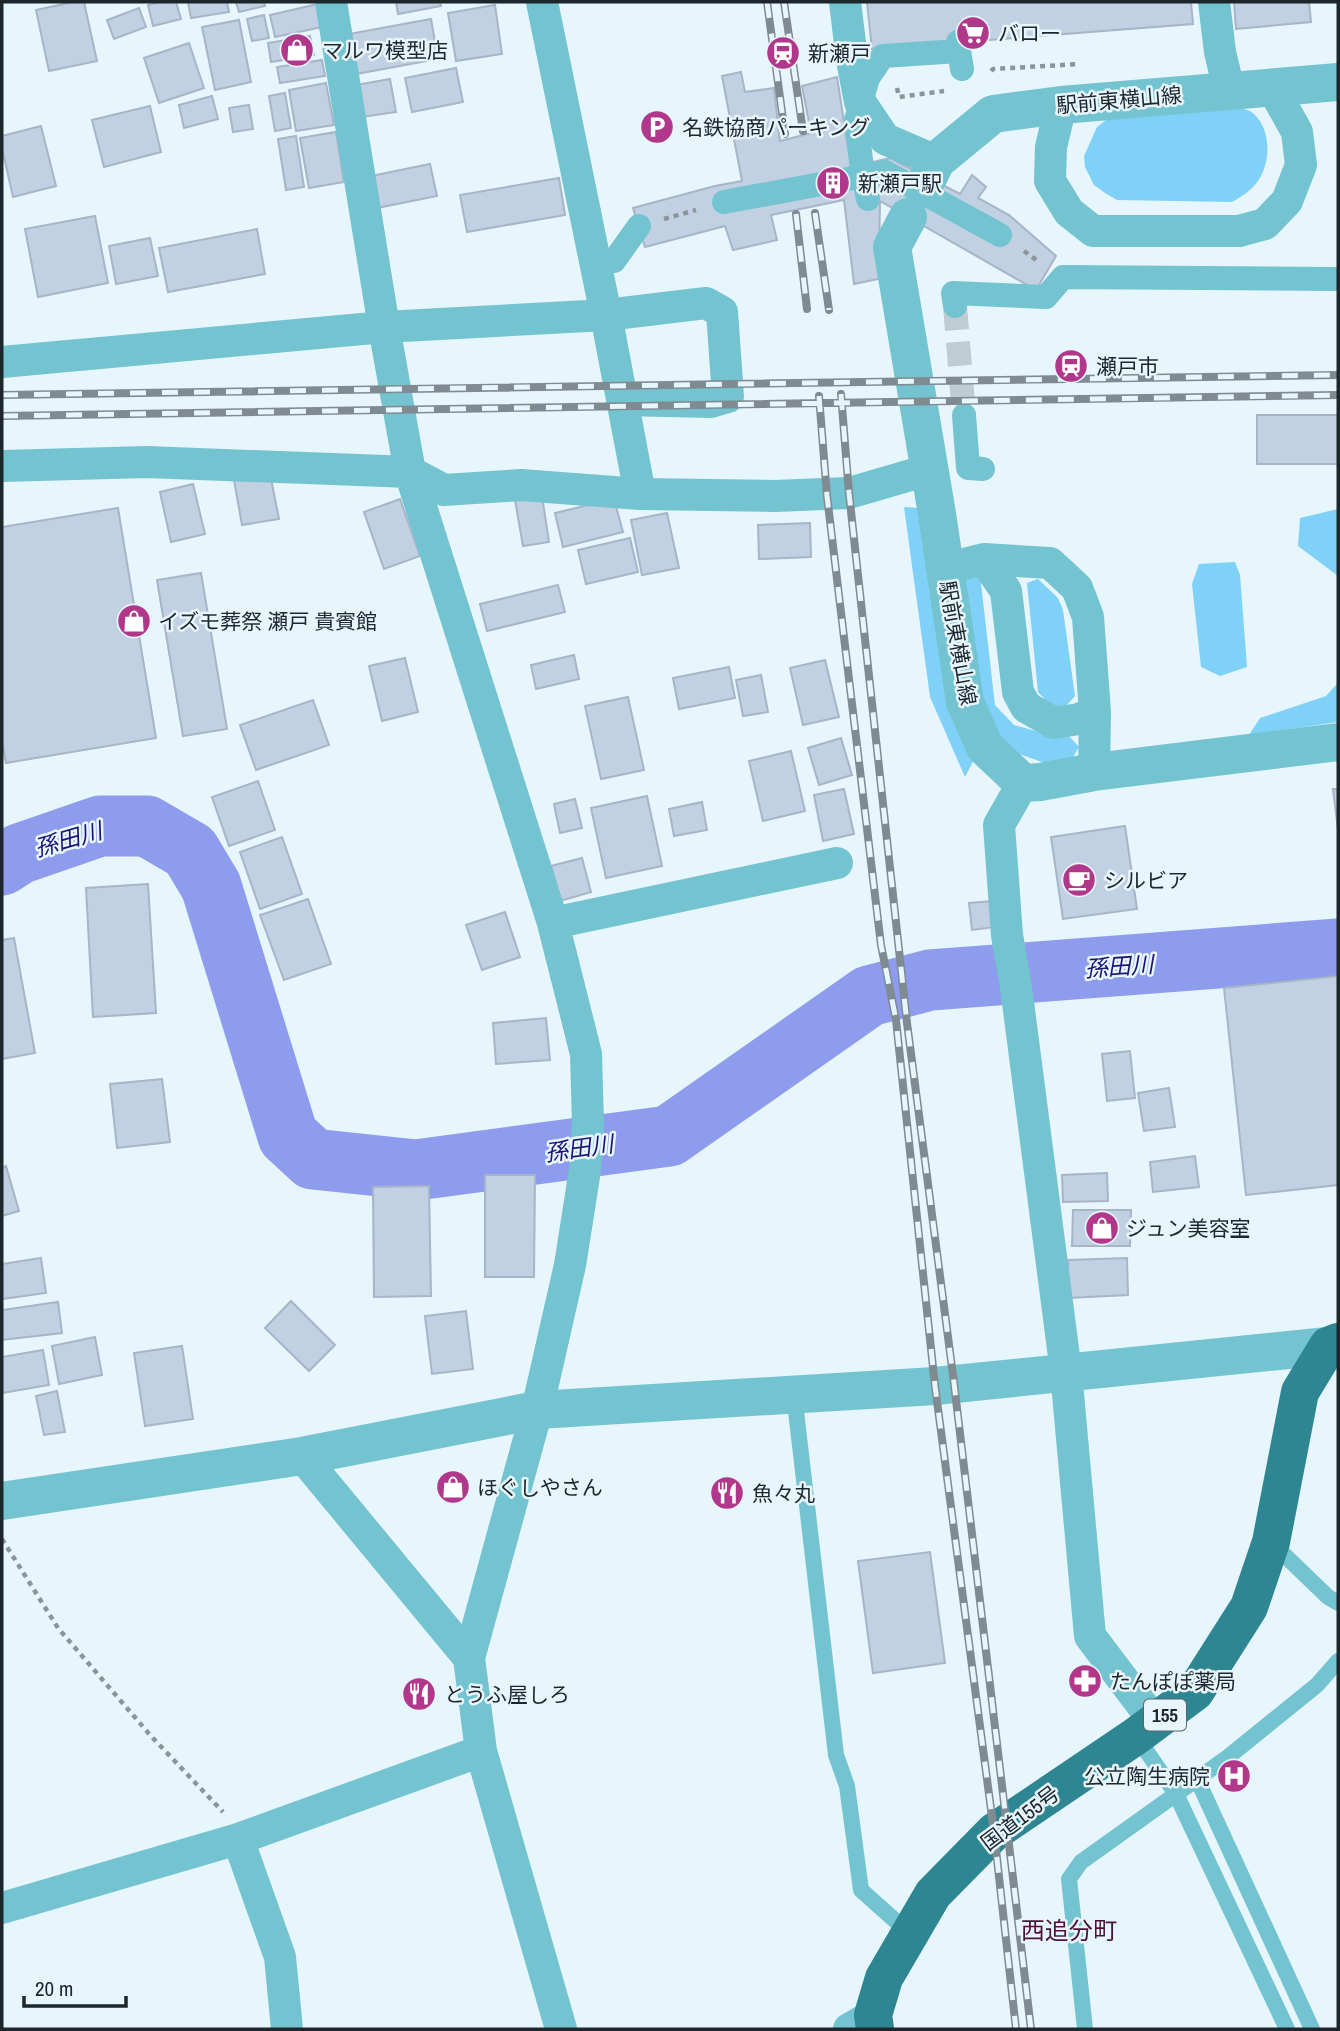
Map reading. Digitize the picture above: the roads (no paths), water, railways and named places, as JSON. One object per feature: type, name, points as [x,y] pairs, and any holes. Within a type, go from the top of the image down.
[{"type":"highway","name":"国道155号","points":[[866,2024],[884,1978],[933,1894],[994,1832],[1146,1729],[1195,1692],[1249,1607],[1271,1542],[1300,1392],[1333,1344]]},
{"type":"street","points":[[331,2],[410,472],[553,923],[586,1054],[588,1124],[570,1265],[537,1410],[469,1658],[481,1751],[561,2029]]},
{"type":"street","points":[[542,2],[640,494]]},
{"type":"street","points":[[845,2],[860,102],[885,139],[932,169]]},
{"type":"street","points":[[1214,2],[1228,90]]},
{"type":"street","points":[[865,188],[856,120],[868,78],[883,56],[960,54]]},
{"type":"street","name":"駅前東横山線","points":[[932,169],[993,114],[1061,105],[1338,82]]},
{"type":"street","points":[[1061,105],[1051,147],[1050,181],[1069,212],[1093,231],[1239,231],[1265,224],[1287,201],[1301,165],[1297,132],[1272,87]]},
{"type":"street","points":[[724,202],[865,188],[885,172],[1000,235]]},
{"type":"street","name":"駅前東横山線","points":[[908,217],[892,247],[965,702],[985,747],[1023,783]]},
{"type":"street","points":[[596,264],[614,261],[639,226]]},
{"type":"street","points":[[955,306],[953,293],[1046,297],[1056,273],[1335,279]]},
{"type":"street","points":[[2,362],[384,327],[606,315],[706,303],[722,312],[728,397],[711,402],[622,400]]},
{"type":"street","points":[[964,415],[968,468],[983,469]]},
{"type":"street","points":[[2,466],[147,462],[410,472],[444,490],[521,485],[640,494],[827,496],[849,493],[928,470]]},
{"type":"street","points":[[944,569],[984,559],[1050,563],[1077,588],[1088,617],[1095,712],[1094,772]]},
{"type":"street","points":[[984,559],[1006,591],[1018,692],[1026,707],[1054,723],[1079,719],[1095,712]]},
{"type":"street","points":[[1146,1729],[1090,1636],[1066,1373],[1007,935],[999,825],[1023,783],[1338,742]]},
{"type":"street","points":[[553,923],[837,863]]},
{"type":"street","points":[[2,1501],[302,1456],[537,1410],[934,1386],[1333,1344]]},
{"type":"street","points":[[302,1456],[469,1658]]},
{"type":"street","points":[[2,1908],[239,1839],[481,1751]]},
{"type":"street","points":[[239,1839],[280,1957],[287,2029]]},
{"type":"lane","points":[[794,1394],[836,1755],[847,1786],[861,1889],[909,1933]]},
{"type":"lane","points":[[1271,1542],[1338,1604]]},
{"type":"lane","points":[[1085,2029],[1069,1879],[1081,1862],[1228,1757],[1318,1685],[1338,1661]]},
{"type":"lane","points":[[1146,1729],[1287,2029]]},
{"type":"lane","points":[[1197,1779],[1312,2029]]},
{"type":"waterway","name":"孫田川","points":[[2,865],[19,854],[100,826],[147,826],[190,851],[211,886],[288,1136],[313,1159],[416,1170],[669,1136],[869,996],[930,980],[1338,949]]},
{"type":"tunnel","points":[[955,306],[964,415]]},
{"type":"railway","points":[[767,2],[785,134]]},
{"type":"railway","points":[[784,2],[803,131]]},
{"type":"railway","points":[[815,213],[829,310]]},
{"type":"railway","points":[[796,214],[807,309]]},
{"type":"railway","points":[[2,395],[1338,375]]},
{"type":"railway","points":[[841,394],[849,493],[907,1023],[954,1383],[1031,2029]]},
{"type":"railway","points":[[2,416],[1338,395]]},
{"type":"railway","points":[[819,396],[827,496],[881,945],[896,1020],[935,1386],[994,1832],[1016,2029]]},
{"type":"place","name":"バロー","points":[[973,33]]},
{"type":"place","name":"マルワ模型店","points":[[297,50]]},
{"type":"place","name":"新瀬戸","points":[[783,53]]},
{"type":"place","name":"名鉄協商パーキング","points":[[657,127]]},
{"type":"place","name":"新瀬戸駅","points":[[833,183]]},
{"type":"place","name":"瀬戸市","points":[[1071,366]]},
{"type":"place","name":"イズモ葬祭 瀬戸 貴賓館","points":[[134,621]]},
{"type":"place","name":"シルビア","points":[[1079,880]]},
{"type":"place","name":"ジュン美容室","points":[[1102,1228]]},
{"type":"place","name":"ほぐしやさん","points":[[453,1487]]},
{"type":"place","name":"魚々丸","points":[[727,1493]]},
{"type":"place","name":"たんぽぽ薬局","points":[[1085,1681]]},
{"type":"place","name":"とうふ屋しろ","points":[[419,1694]]},
{"type":"place","name":"公立陶生病院","points":[[1234,1776]]},
{"type":"district","name":"西追分町","points":[[1069,1930]]}]
